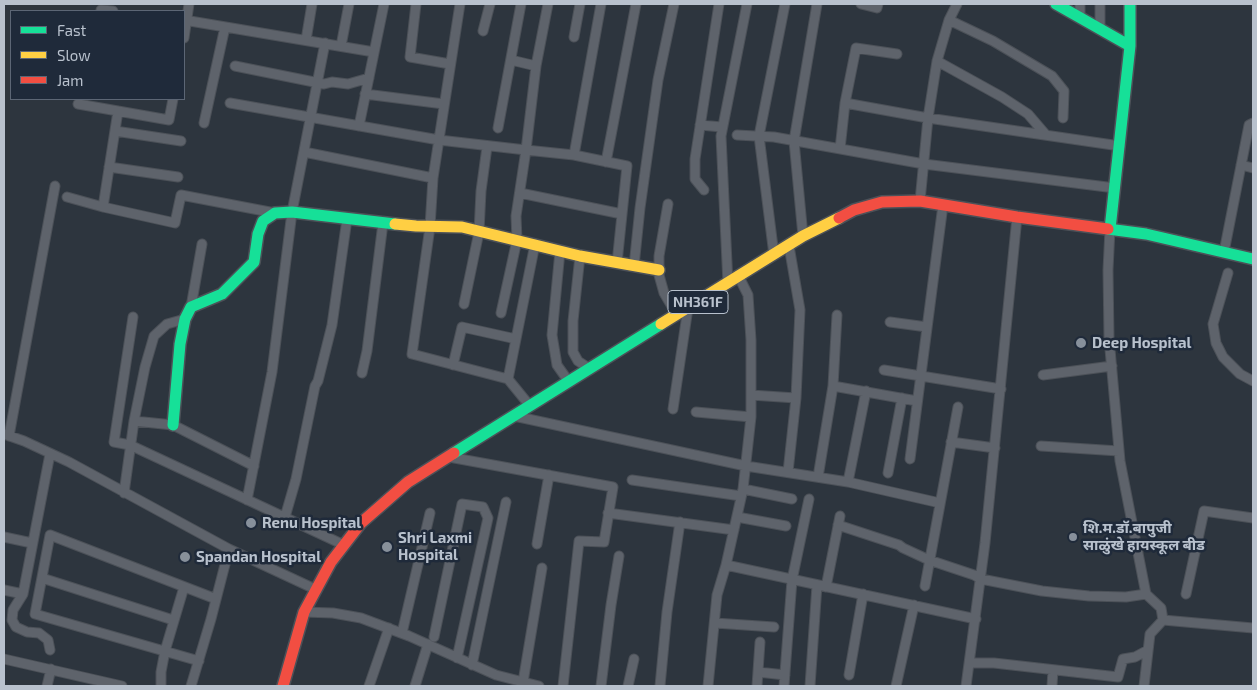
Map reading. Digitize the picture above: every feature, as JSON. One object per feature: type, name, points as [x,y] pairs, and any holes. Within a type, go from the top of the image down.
[{"type":"main road","points":[[1056,4],[1130,46]]},
{"type":"main road","points":[[1110,229],[1130,46],[1130,4]]},
{"type":"main road","name":"NH361F","points":[[283,686],[304,612],[331,562],[361,524],[408,482],[789,246],[802,236],[854,210],[882,202],[920,201],[1017,217],[1146,234],[1253,259]]},
{"type":"main road","points":[[173,425],[180,344],[185,319],[191,307],[222,294],[254,262],[258,234],[263,221],[275,213],[292,212],[383,223],[462,227],[580,256],[659,270]]},
{"type":"street","points":[[189,4],[185,20],[374,52]]},
{"type":"street","points":[[306,40],[312,4]]},
{"type":"street","points":[[341,46],[349,4]]},
{"type":"street","points":[[359,126],[384,4]]},
{"type":"street","points":[[416,4],[410,57],[450,64]]},
{"type":"street","points":[[460,4],[433,178],[430,226],[412,354],[508,379],[530,406]]},
{"type":"street","points":[[483,32],[490,4]]},
{"type":"street","points":[[498,128],[520,4]]},
{"type":"street","points":[[502,313],[517,240],[516,216],[536,66],[548,4]]},
{"type":"street","points":[[574,38],[580,4]]},
{"type":"street","points":[[574,155],[601,4]]},
{"type":"street","points":[[606,162],[636,4]]},
{"type":"street","points":[[634,266],[641,199],[658,80],[674,4]]},
{"type":"street","points":[[704,190],[695,179],[695,159],[719,4]]},
{"type":"street","points":[[728,284],[720,136],[747,4]]},
{"type":"street","points":[[774,255],[759,136],[785,4]]},
{"type":"street","points":[[802,236],[794,141],[817,4]]},
{"type":"street","points":[[861,4],[877,8],[878,4]]},
{"type":"street","points":[[920,201],[928,118],[937,61],[948,20],[957,4]]},
{"type":"street","points":[[1080,4],[1080,17]]},
{"type":"street","points":[[1100,4],[1100,29]]},
{"type":"street","points":[[948,20],[993,41],[1052,76],[1064,91],[1063,118]]},
{"type":"street","points":[[204,123],[225,26]]},
{"type":"street","points":[[247,500],[272,372],[292,212],[325,43]]},
{"type":"street","points":[[840,149],[845,103],[856,48],[897,54]]},
{"type":"street","points":[[510,60],[536,66]]},
{"type":"street","points":[[937,61],[1002,97],[1028,114],[1046,135]]},
{"type":"street","points":[[235,66],[324,84],[332,82],[348,84],[368,78]]},
{"type":"street","points":[[366,94],[444,104]]},
{"type":"street","points":[[78,104],[169,120],[173,100]]},
{"type":"street","points":[[230,103],[439,140],[488,147],[574,155],[627,166],[617,263]]},
{"type":"street","points":[[845,103],[928,118],[1120,146]]},
{"type":"street","points":[[103,206],[118,111]]},
{"type":"street","points":[[1224,252],[1249,125],[1253,122]]},
{"type":"street","points":[[700,125],[722,127]]},
{"type":"street","points":[[115,131],[181,141]]},
{"type":"street","points":[[737,135],[794,141],[924,164],[1115,188]]},
{"type":"street","points":[[464,304],[479,232],[481,191],[488,147]]},
{"type":"street","points":[[304,152],[433,178]]},
{"type":"street","points":[[1241,165],[1253,168]]},
{"type":"street","points":[[109,167],[178,177]]},
{"type":"street","points":[[55,186],[6,435],[24,441],[69,462],[229,549],[316,590]]},
{"type":"street","points":[[520,193],[622,214]]},
{"type":"street","points":[[67,197],[174,223],[181,195],[275,213]]},
{"type":"street","points":[[668,204],[659,256],[659,270],[664,293],[677,315]]},
{"type":"street","points":[[910,460],[943,205]]},
{"type":"street","points":[[966,686],[981,579],[1017,217]]},
{"type":"street","points":[[285,518],[296,479],[315,386],[318,381],[332,325],[348,218]]},
{"type":"street","points":[[362,373],[367,351],[383,223]]},
{"type":"street","points":[[1110,229],[1108,270],[1109,338],[1119,451],[1146,594],[1161,608],[1163,620]]},
{"type":"street","points":[[191,307],[202,244]]},
{"type":"street","points":[[508,379],[535,244]]},
{"type":"street","points":[[788,472],[796,398],[800,310],[789,246]]},
{"type":"street","points":[[560,251],[552,334],[557,365],[569,382]]},
{"type":"street","points":[[580,256],[573,321],[574,352],[578,361],[590,369]]},
{"type":"street","points":[[1228,273],[1212,324],[1216,343],[1223,357],[1236,370],[1253,381]]},
{"type":"street","points":[[708,686],[718,595],[742,493],[751,417],[751,340],[748,295],[739,277]]},
{"type":"street","points":[[673,408],[688,308]]},
{"type":"street","points":[[818,477],[833,386],[837,315]]},
{"type":"street","points":[[133,316],[114,442],[130,444],[344,545]]},
{"type":"street","points":[[124,493],[134,421],[145,367],[154,336],[167,324],[185,319]]},
{"type":"street","points":[[890,322],[927,327]]},
{"type":"street","points":[[453,365],[462,327],[516,339]]},
{"type":"street","points":[[1043,375],[1112,366]]},
{"type":"street","points":[[884,370],[1001,389]]},
{"type":"street","points":[[833,386],[917,401]]},
{"type":"street","points":[[848,482],[866,391]]},
{"type":"street","points":[[751,396],[796,398]]},
{"type":"street","points":[[888,473],[902,398]]},
{"type":"street","points":[[925,586],[958,407]]},
{"type":"street","points":[[696,412],[751,417]]},
{"type":"street","points":[[514,416],[746,466],[848,482],[940,503]]},
{"type":"street","points":[[134,421],[173,425],[254,466]]},
{"type":"street","points":[[951,442],[995,448]]},
{"type":"street","points":[[1041,446],[1119,451]]},
{"type":"street","points":[[50,454],[23,594],[13,610],[12,620],[16,627],[28,632],[39,633],[48,640],[50,650]]},
{"type":"street","points":[[449,457],[612,486],[604,542],[579,541],[563,686]]},
{"type":"street","points":[[537,544],[548,475]]},
{"type":"street","points":[[632,480],[792,499]]},
{"type":"street","points":[[784,686],[792,580],[809,499]]},
{"type":"street","points":[[472,665],[506,502]]},
{"type":"street","points":[[415,686],[431,641],[462,504],[483,507],[488,518],[457,658]]},
{"type":"street","points":[[1186,594],[1204,511],[1253,518]]},
{"type":"street","points":[[402,633],[430,513]]},
{"type":"street","points":[[608,513],[734,530]]},
{"type":"street","points":[[737,516],[786,526]]},
{"type":"street","points":[[810,686],[821,586],[839,520],[899,545],[929,560],[974,574],[981,579],[1042,591],[1089,596],[1126,597],[1146,594]]},
{"type":"street","points":[[660,686],[666,612],[680,522]]},
{"type":"street","points":[[198,661],[35,614],[50,535],[216,599]]},
{"type":"street","points":[[4,537],[32,543]]},
{"type":"street","points":[[191,686],[229,549]]},
{"type":"street","points":[[601,686],[619,556]]},
{"type":"street","points":[[726,565],[976,619]]},
{"type":"street","points":[[523,682],[542,568]]},
{"type":"street","points":[[42,578],[173,620]]},
{"type":"street","points":[[161,686],[161,672],[165,652],[184,586]]},
{"type":"street","points":[[4,590],[23,594]]},
{"type":"street","points":[[849,675],[863,594]]},
{"type":"street","points":[[896,686],[914,606]]},
{"type":"street","points":[[304,612],[333,613],[362,618],[402,633],[431,641],[457,658],[506,682],[523,682],[539,686]]},
{"type":"street","points":[[1163,620],[1253,628]]},
{"type":"street","points":[[1144,686],[1150,634],[1163,620]]},
{"type":"street","points":[[714,622],[774,627]]},
{"type":"street","points":[[369,686],[389,628]]},
{"type":"street","points":[[757,686],[760,642]]},
{"type":"street","points":[[970,663],[994,662],[1118,677],[1123,658],[1135,657],[1148,650]]},
{"type":"street","points":[[4,658],[105,684],[122,686]]},
{"type":"street","points":[[628,686],[634,659]]},
{"type":"street","points":[[47,686],[51,670]]},
{"type":"street","points":[[1052,686],[1053,670]]},
{"type":"street","points":[[758,672],[785,675]]},
{"type":"traffic: fast","points":[[1056,4],[1130,46],[1110,229]]},
{"type":"traffic: fast","points":[[1130,4],[1130,46]]},
{"type":"traffic: fast","points":[[173,425],[180,344],[185,319],[191,307],[222,294],[254,262],[258,234],[263,221],[275,213],[292,212],[395,224]]},
{"type":"traffic: fast","points":[[1108,229],[1146,234],[1253,259]]},
{"type":"traffic: fast","points":[[454,453],[661,324]]},
{"type":"traffic: slow","points":[[661,324],[803,236],[839,218]]},
{"type":"traffic: slow","points":[[395,224],[462,227],[580,256],[659,270]]},
{"type":"traffic: jam","points":[[839,218],[854,210],[882,202],[920,201],[1017,217],[1108,229]]},
{"type":"traffic: jam","points":[[283,686],[304,612],[331,562],[361,523],[408,482],[454,453]]},
{"type":"place","name":"Deep Hospital","points":[[1081,343]]},
{"type":"place","name":"Renu Hospital","points":[[251,523]]},
{"type":"place","name":"शि.म.डॉ.बापुजी साळुंखे हायस्कूल बीड","points":[[1073,537]]},
{"type":"place","name":"Shri Laxmi Hospital","points":[[387,547]]},
{"type":"place","name":"Spandan Hospital","points":[[185,557]]}]
